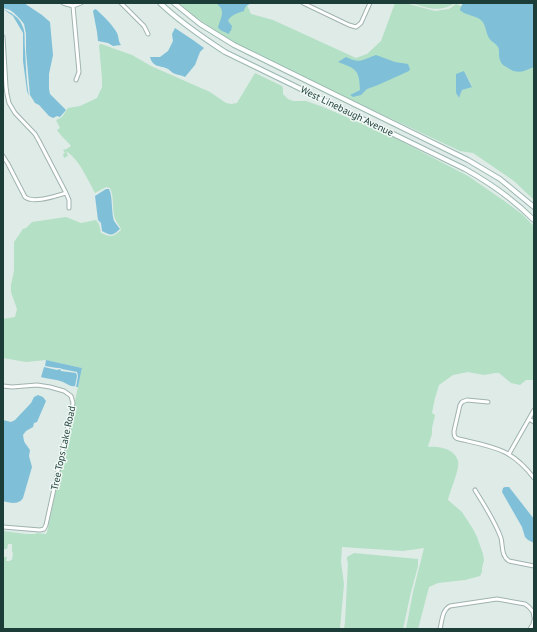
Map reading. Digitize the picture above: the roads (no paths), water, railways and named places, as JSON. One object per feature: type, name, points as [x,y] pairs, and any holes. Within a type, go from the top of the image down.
[{"type":"main road","name":"West Linebaugh Avenue","points":[[160,3],[195,32],[229,54],[480,177],[505,195],[534,220]]},
{"type":"main road","name":"West Linebaugh Avenue","points":[[174,3],[200,24],[234,45],[468,160],[500,179],[534,207]]},
{"type":"main road","points":[[229,54],[234,45]]},
{"type":"street","points":[[63,3],[72,6],[81,3]]},
{"type":"street","points":[[121,3],[144,26],[148,34]]},
{"type":"street","points":[[303,3],[356,27],[360,23],[370,3]]},
{"type":"street","points":[[72,6],[79,72],[76,80]]},
{"type":"street","points":[[3,37],[6,86],[9,103],[14,113],[37,138],[66,193],[69,200],[69,208]]},
{"type":"street","points":[[3,156],[28,200],[50,198],[66,193]]},
{"type":"street","name":"Tree Tops Lake Road","points":[[3,386],[50,387],[64,391],[71,396],[73,403],[44,529],[3,527]]},
{"type":"street","points":[[488,402],[467,400],[462,402],[460,405],[454,434],[457,439],[493,447],[509,454],[524,465],[534,478]]},
{"type":"street","points":[[509,454],[534,410]]},
{"type":"street","points":[[529,419],[534,422]]},
{"type":"street","points":[[475,490],[499,532],[506,559],[509,561],[534,566]]},
{"type":"street","points":[[440,629],[444,610],[447,607],[497,599],[525,604],[530,607],[534,617]]},
{"type":"street","points":[[530,629],[534,620]]},
{"type":"water","points":[[3,3],[24,3],[50,22],[53,55],[49,74],[49,89],[50,94],[66,110],[60,117],[57,116],[53,118],[49,116],[39,105],[35,103],[30,95],[24,24],[14,13],[3,8]]},
{"type":"water","points":[[216,3],[252,3],[246,6],[244,11],[230,17],[228,21],[232,26],[229,34],[218,28],[222,12]]},
{"type":"water","points":[[463,3],[534,3],[534,67],[518,72],[503,65],[499,58],[498,47],[489,38],[482,21],[460,10]]},
{"type":"water","points":[[3,9],[17,17],[23,28],[29,96],[23,61],[23,33],[13,16]]},
{"type":"water","points":[[95,9],[113,27],[117,33],[121,45],[113,46],[108,43],[98,41],[93,11]]},
{"type":"water","points":[[175,28],[204,48],[200,52],[195,65],[185,77],[174,74],[168,69],[155,65],[151,61],[150,57],[160,57],[168,51],[173,41],[172,34]]},
{"type":"water","points":[[376,55],[395,62],[408,64],[410,69],[409,71],[367,89],[361,95],[353,97],[350,95],[360,90],[358,74],[353,69],[338,62],[346,57],[358,61]]},
{"type":"water","points":[[464,71],[472,87],[462,90],[459,98],[456,93],[456,74]]},
{"type":"water","points":[[106,189],[109,189],[112,200],[114,221],[120,229],[111,234],[107,234],[102,231],[101,223],[98,220],[95,196]]},
{"type":"water","points":[[46,360],[82,368],[78,387],[76,387],[78,376],[77,372],[45,366]]},
{"type":"water","points":[[44,367],[76,373],[77,376],[75,386],[70,386],[58,380],[41,377]]},
{"type":"water","points":[[38,395],[43,397],[46,401],[37,422],[34,423],[33,427],[26,431],[23,435],[24,441],[30,450],[29,456],[32,467],[23,498],[17,503],[3,501],[3,420],[11,422],[15,420],[31,403],[34,397]]},
{"type":"water","points":[[509,487],[534,519],[534,543],[525,537],[522,527],[502,492],[503,488]]}]
